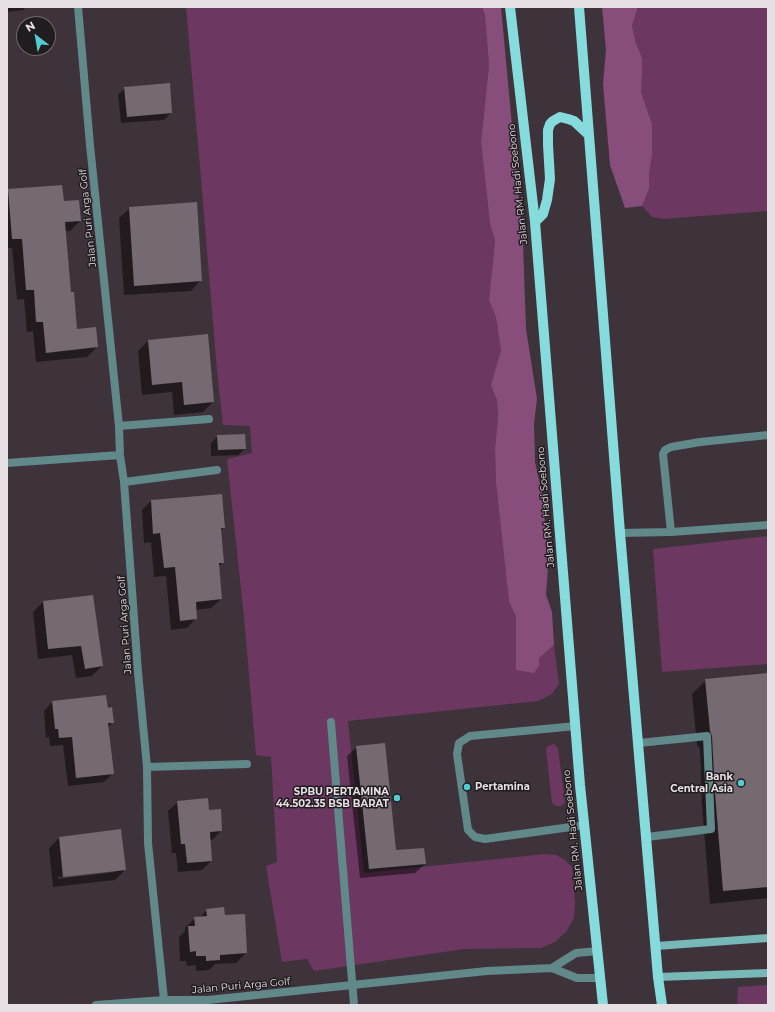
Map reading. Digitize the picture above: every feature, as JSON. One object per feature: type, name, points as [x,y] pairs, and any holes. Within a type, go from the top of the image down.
[{"type":"main road","name":"Jalan RM. Hadi Soebono","points":[[510,7],[535,222],[576,726],[603,1005]]},
{"type":"main road","points":[[579,7],[620,533],[658,977],[662,1005]]},
{"type":"main road","points":[[535,222],[542,214],[547,200],[550,180],[548,130],[550,124],[553,120],[560,117],[568,119],[574,121],[589,135]]},
{"type":"street","name":"Jalan Puri Arga Golf","points":[[78,7],[90,145],[119,426],[120,455],[124,482],[138,672],[147,767],[148,843],[164,1000],[208,1000],[487,971],[552,968],[577,978],[601,978]]},
{"type":"street","points":[[119,426],[209,418]]},
{"type":"street","points":[[671,532],[663,454],[665,450],[671,447],[700,442],[768,435]]},
{"type":"street","points":[[7,463],[120,455]]},
{"type":"street","points":[[124,482],[217,470]]},
{"type":"street","points":[[620,533],[671,532],[768,525]]},
{"type":"street","points":[[331,722],[354,1005]]},
{"type":"street","points":[[576,726],[470,736],[459,743],[457,754],[468,830],[474,837],[485,838],[585,825]]},
{"type":"street","points":[[638,743],[707,736],[711,829],[647,837]]},
{"type":"street","points":[[147,767],[247,764]]},
{"type":"street","points":[[656,946],[768,938]]},
{"type":"street","name":"Jalan Puri Arga Golf","points":[[552,968],[576,954],[598,951]]},
{"type":"street","points":[[658,977],[768,973]]},
{"type":"street","points":[[96,1005],[164,1000]]},
{"type":"shaded area","points":[[186,7],[482,7],[485,16],[489,65],[481,142],[490,224],[495,241],[489,300],[496,316],[501,350],[492,384],[497,400],[498,416],[495,449],[496,483],[509,602],[516,617],[516,670],[539,666],[539,658],[554,645],[559,684],[552,694],[538,701],[348,721],[364,873],[545,854],[556,855],[565,860],[572,867],[575,902],[574,918],[566,932],[555,942],[541,948],[464,949],[314,971],[307,959],[282,962],[266,866],[277,862],[271,757],[256,755],[244,617],[227,459],[252,453],[250,426],[223,425],[217,371]]},
{"type":"shaded area","points":[[482,7],[501,7],[523,244],[526,329],[537,399],[534,424],[535,462],[543,498],[548,568],[546,595],[552,612],[554,645],[539,658],[539,666],[534,673],[516,670],[516,617],[509,602],[496,483],[495,449],[498,416],[497,400],[491,385],[501,350],[496,317],[489,300],[495,241],[490,224],[481,142],[489,65],[485,16]]},
{"type":"shaded area","points":[[602,7],[638,7],[632,26],[636,43],[642,58],[641,92],[652,124],[652,156],[649,173],[649,189],[642,206],[625,208],[610,165],[603,84],[606,50]]},
{"type":"shaded area","points":[[638,7],[768,7],[768,211],[663,219],[652,217],[642,206],[649,189],[649,173],[652,156],[652,124],[641,92],[642,58],[636,43],[632,26]]},
{"type":"shaded area","points":[[768,536],[768,664],[662,672],[653,549]]},
{"type":"shaded area","points":[[554,744],[558,748],[565,802],[561,806],[556,806],[552,803],[546,750],[548,746]]},
{"type":"shaded area","points":[[768,985],[768,1005],[737,1005],[738,987]]},
{"type":"building","points":[[170,83],[172,113],[127,117],[124,87]]},
{"type":"building","points":[[62,185],[64,201],[79,200],[81,221],[65,222],[71,292],[74,292],[77,329],[96,327],[98,347],[46,353],[43,322],[36,322],[34,290],[26,290],[22,239],[12,239],[8,189]]},
{"type":"building","points":[[197,202],[202,281],[134,286],[129,207]]},
{"type":"building","points":[[208,334],[214,402],[184,405],[182,382],[152,385],[148,340]]},
{"type":"building","points":[[245,434],[246,449],[218,450],[217,435]]},
{"type":"building","points":[[222,494],[225,528],[221,528],[224,563],[219,563],[222,599],[196,602],[197,619],[180,621],[175,567],[164,568],[160,533],[153,534],[151,500]]},
{"type":"building","points":[[93,595],[103,666],[85,669],[81,646],[48,649],[43,601]]},
{"type":"building","name":"Bank Central Asia","points":[[768,673],[768,887],[723,891],[712,736],[710,731],[705,679]]},
{"type":"building","points":[[106,695],[108,708],[112,707],[114,723],[108,723],[114,774],[76,778],[72,737],[59,738],[58,729],[55,729],[52,701]]},
{"type":"building","points":[[385,743],[396,850],[424,848],[426,864],[369,869],[356,746]]},
{"type":"building","points":[[208,798],[209,810],[221,809],[222,831],[210,832],[212,861],[187,863],[185,844],[181,844],[177,801]]},
{"type":"building","points":[[121,829],[126,870],[63,877],[59,837]]},
{"type":"building","points":[[224,907],[225,915],[245,914],[247,953],[220,955],[220,960],[206,961],[206,956],[196,956],[196,951],[190,952],[188,926],[195,926],[194,917],[207,916],[206,909]]},
{"type":"place","name":"Bank Central Asia","points":[[741,783]]},
{"type":"place","name":"Pertamina","points":[[467,787]]},
{"type":"place","name":"SPBU PERTAMINA 44.502.35 BSB BARAT","points":[[397,798]]}]
